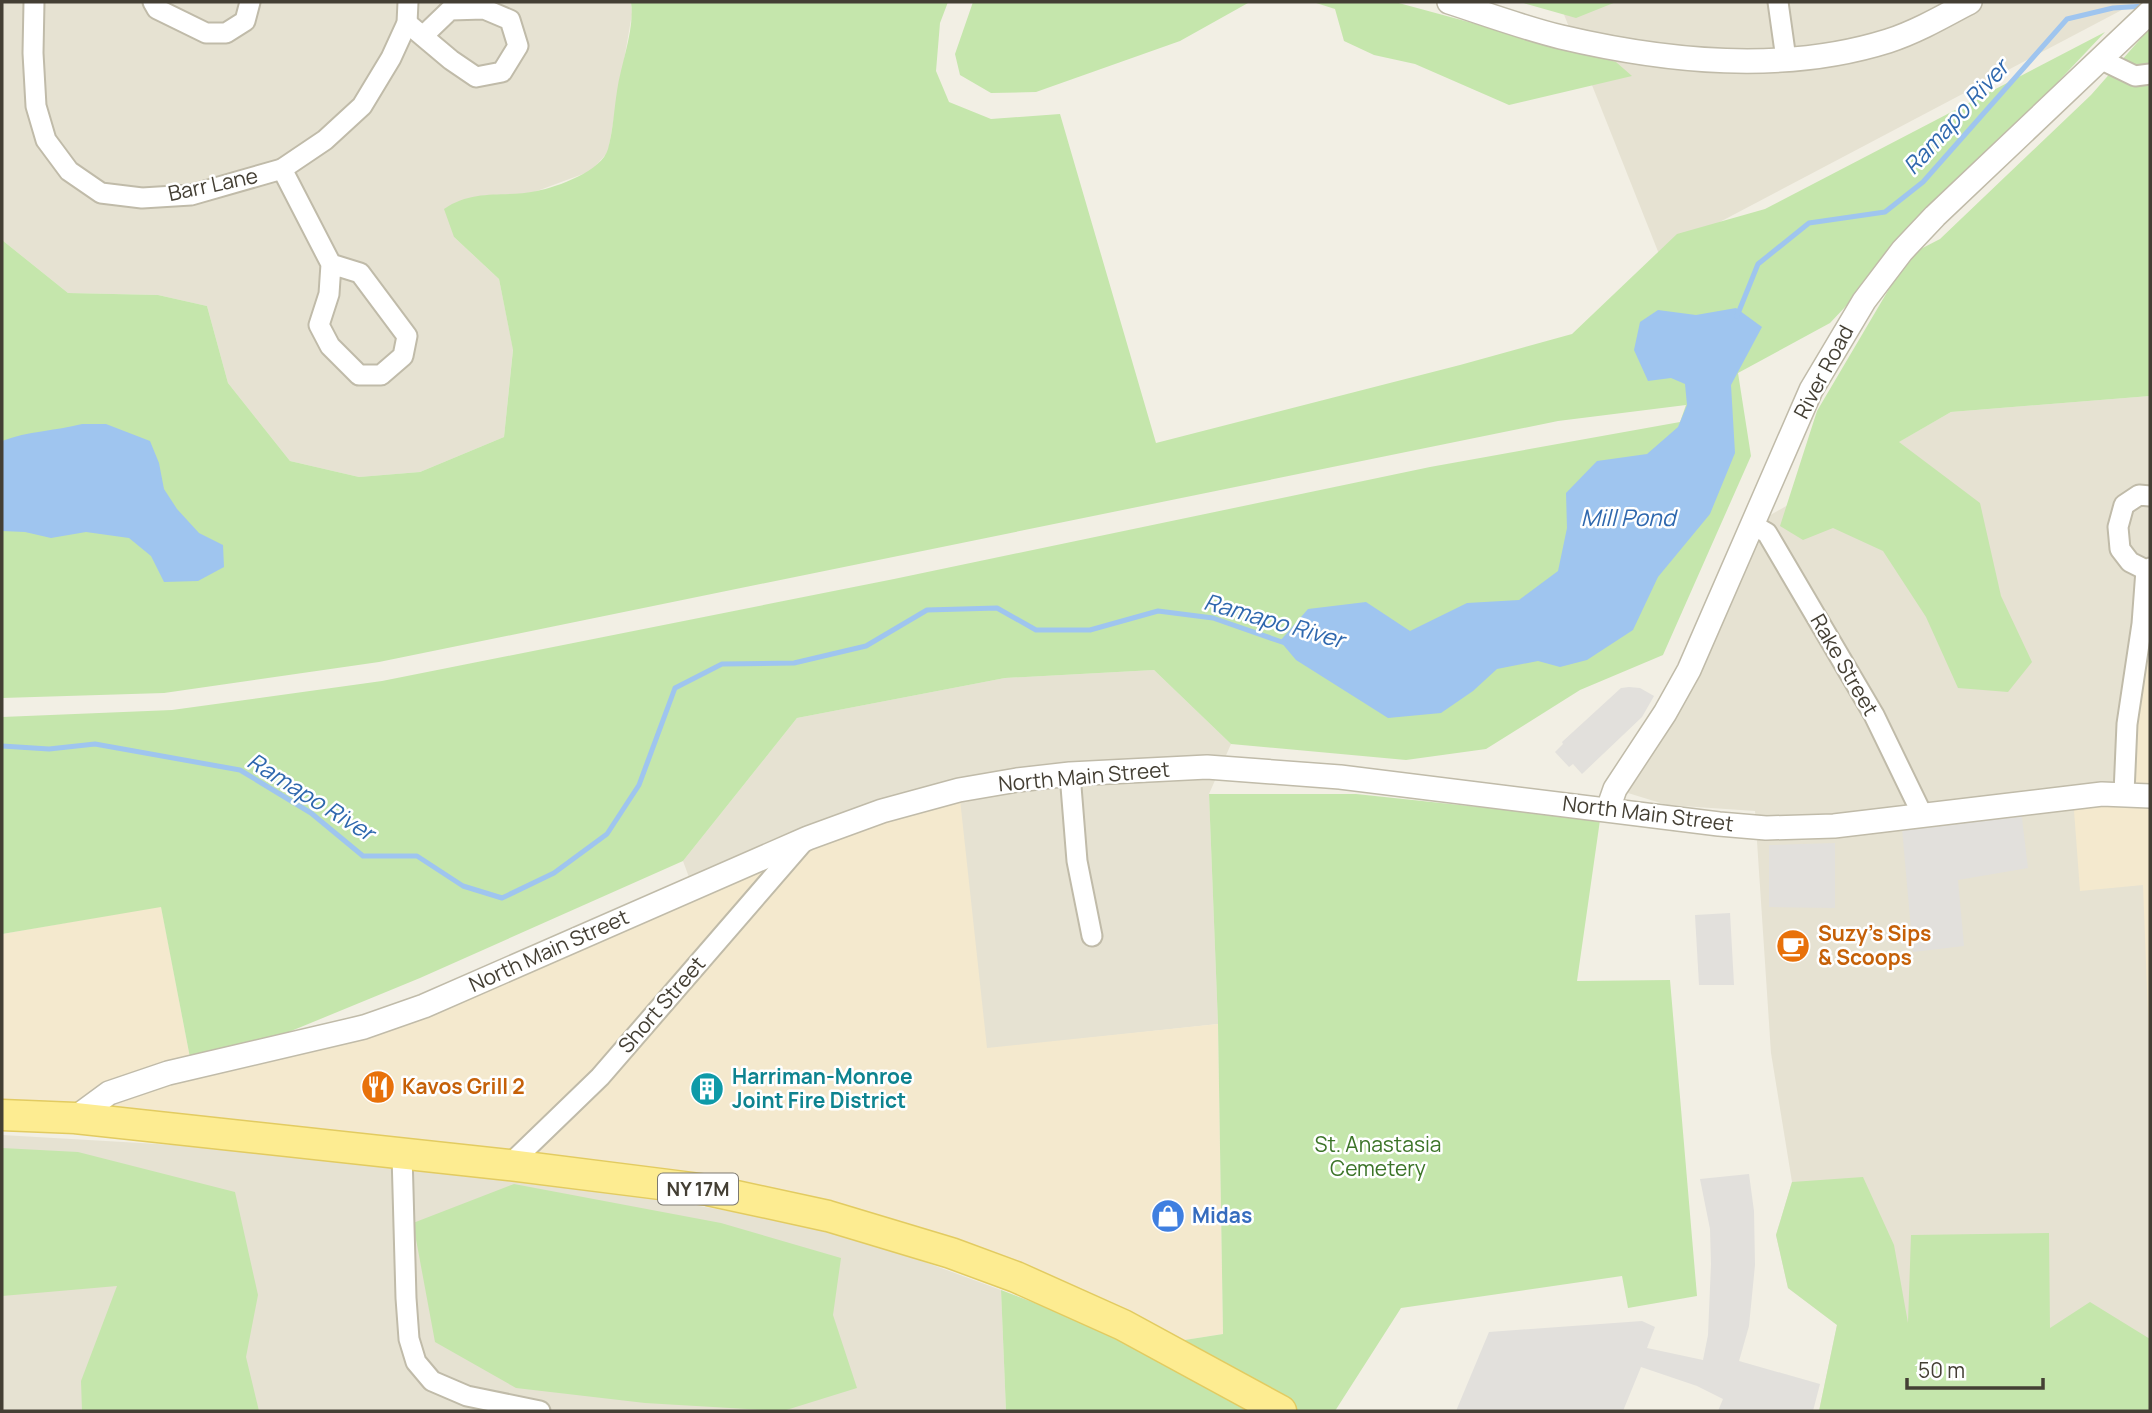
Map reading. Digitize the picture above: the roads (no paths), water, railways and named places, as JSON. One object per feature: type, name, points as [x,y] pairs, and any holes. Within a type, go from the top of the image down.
[{"type":"main road","name":"NY 17M","points":[[2,1115],[75,1118],[509,1165],[708,1190],[828,1216],[951,1253],[1016,1277],[1123,1325],[1281,1411]]},
{"type":"street","name":"Barr Lane","points":[[34,2],[36,106],[46,140],[69,170],[101,193],[142,198],[191,195],[282,169],[325,140],[362,106],[391,58],[407,23],[408,2]]},
{"type":"street","points":[[153,2],[157,9],[206,33],[226,33],[245,21],[250,2]]},
{"type":"street","points":[[1449,2],[1559,36],[1623,50],[1698,60],[1827,56],[1890,40],[1970,2]]},
{"type":"street","points":[[1778,2],[1786,59]]},
{"type":"street","points":[[407,23],[476,77],[502,72],[517,46],[510,20],[484,9],[450,10],[424,36]]},
{"type":"street","name":"River Road","points":[[1608,809],[1615,789],[1665,713],[1689,670],[1811,390],[1864,301],[1918,233],[2150,12]]},
{"type":"street","points":[[2100,59],[2135,76],[2150,74]]},
{"type":"street","points":[[282,169],[331,264],[329,294],[319,325],[330,346],[359,375],[381,375],[403,356],[407,336],[360,273],[331,264]]},
{"type":"street","points":[[2124,793],[2127,724],[2148,569],[2130,562],[2120,548],[2118,527],[2124,505],[2139,495],[2150,496]]},
{"type":"street","name":"Rake Street","points":[[1753,525],[1767,533],[1874,715],[1922,814]]},
{"type":"street","name":"North Main Street","points":[[75,1118],[109,1093],[168,1073],[364,1027],[424,1006],[807,838],[882,811],[959,790],[1070,774],[1207,767],[1340,777],[1766,828],[1834,826],[2102,794],[2150,796]]},
{"type":"street","points":[[1070,774],[1077,861],[1092,936]]},
{"type":"street","name":"Short Street","points":[[509,1165],[600,1077],[807,838]]},
{"type":"street","points":[[402,1154],[405,1298],[409,1339],[416,1362],[432,1381],[467,1396],[540,1411]]},
{"type":"water","name":"Mill Pond","points":[[1736,308],[1762,327],[1731,385],[1735,453],[1710,514],[1658,577],[1633,630],[1587,660],[1560,667],[1538,661],[1497,669],[1473,691],[1441,713],[1388,718],[1296,660],[1280,641],[1308,609],[1366,602],[1410,631],[1467,603],[1519,600],[1558,571],[1567,528],[1566,493],[1597,461],[1647,454],[1678,427],[1687,405],[1685,384],[1671,378],[1648,381],[1634,350],[1640,322],[1658,310],[1696,315]]},
{"type":"water","points":[[82,424],[106,424],[150,441],[159,463],[164,489],[177,509],[199,533],[223,545],[224,567],[198,581],[164,582],[151,556],[129,538],[86,532],[51,538],[25,532],[2,531],[2,441]]},
{"type":"waterway","name":"Ramapo River","points":[[1737,316],[1758,264],[1809,223],[1885,212],[1923,182],[2067,19],[2113,8],[2145,6]]},
{"type":"waterway","name":"Ramapo River","points":[[2,746],[49,749],[95,744],[240,770],[311,813],[363,856],[417,856],[463,886],[502,898],[554,873],[607,834],[639,785],[675,688],[722,664],[794,663],[866,646],[927,610],[997,608],[1036,630],[1090,630],[1158,611],[1213,618],[1285,643]]},
{"type":"place","name":"Suzy's Sips & Scoops","points":[[1793,946]]},
{"type":"place","name":"Kavos Grill 2","points":[[378,1087]]},
{"type":"place","name":"Harriman-Monroe Joint Fire District","points":[[707,1089]]},
{"type":"place","name":"Midas","points":[[1168,1216]]},
{"type":"park label","name":"St. Anastasia Cemetery","points":[[1378,1157]]}]
